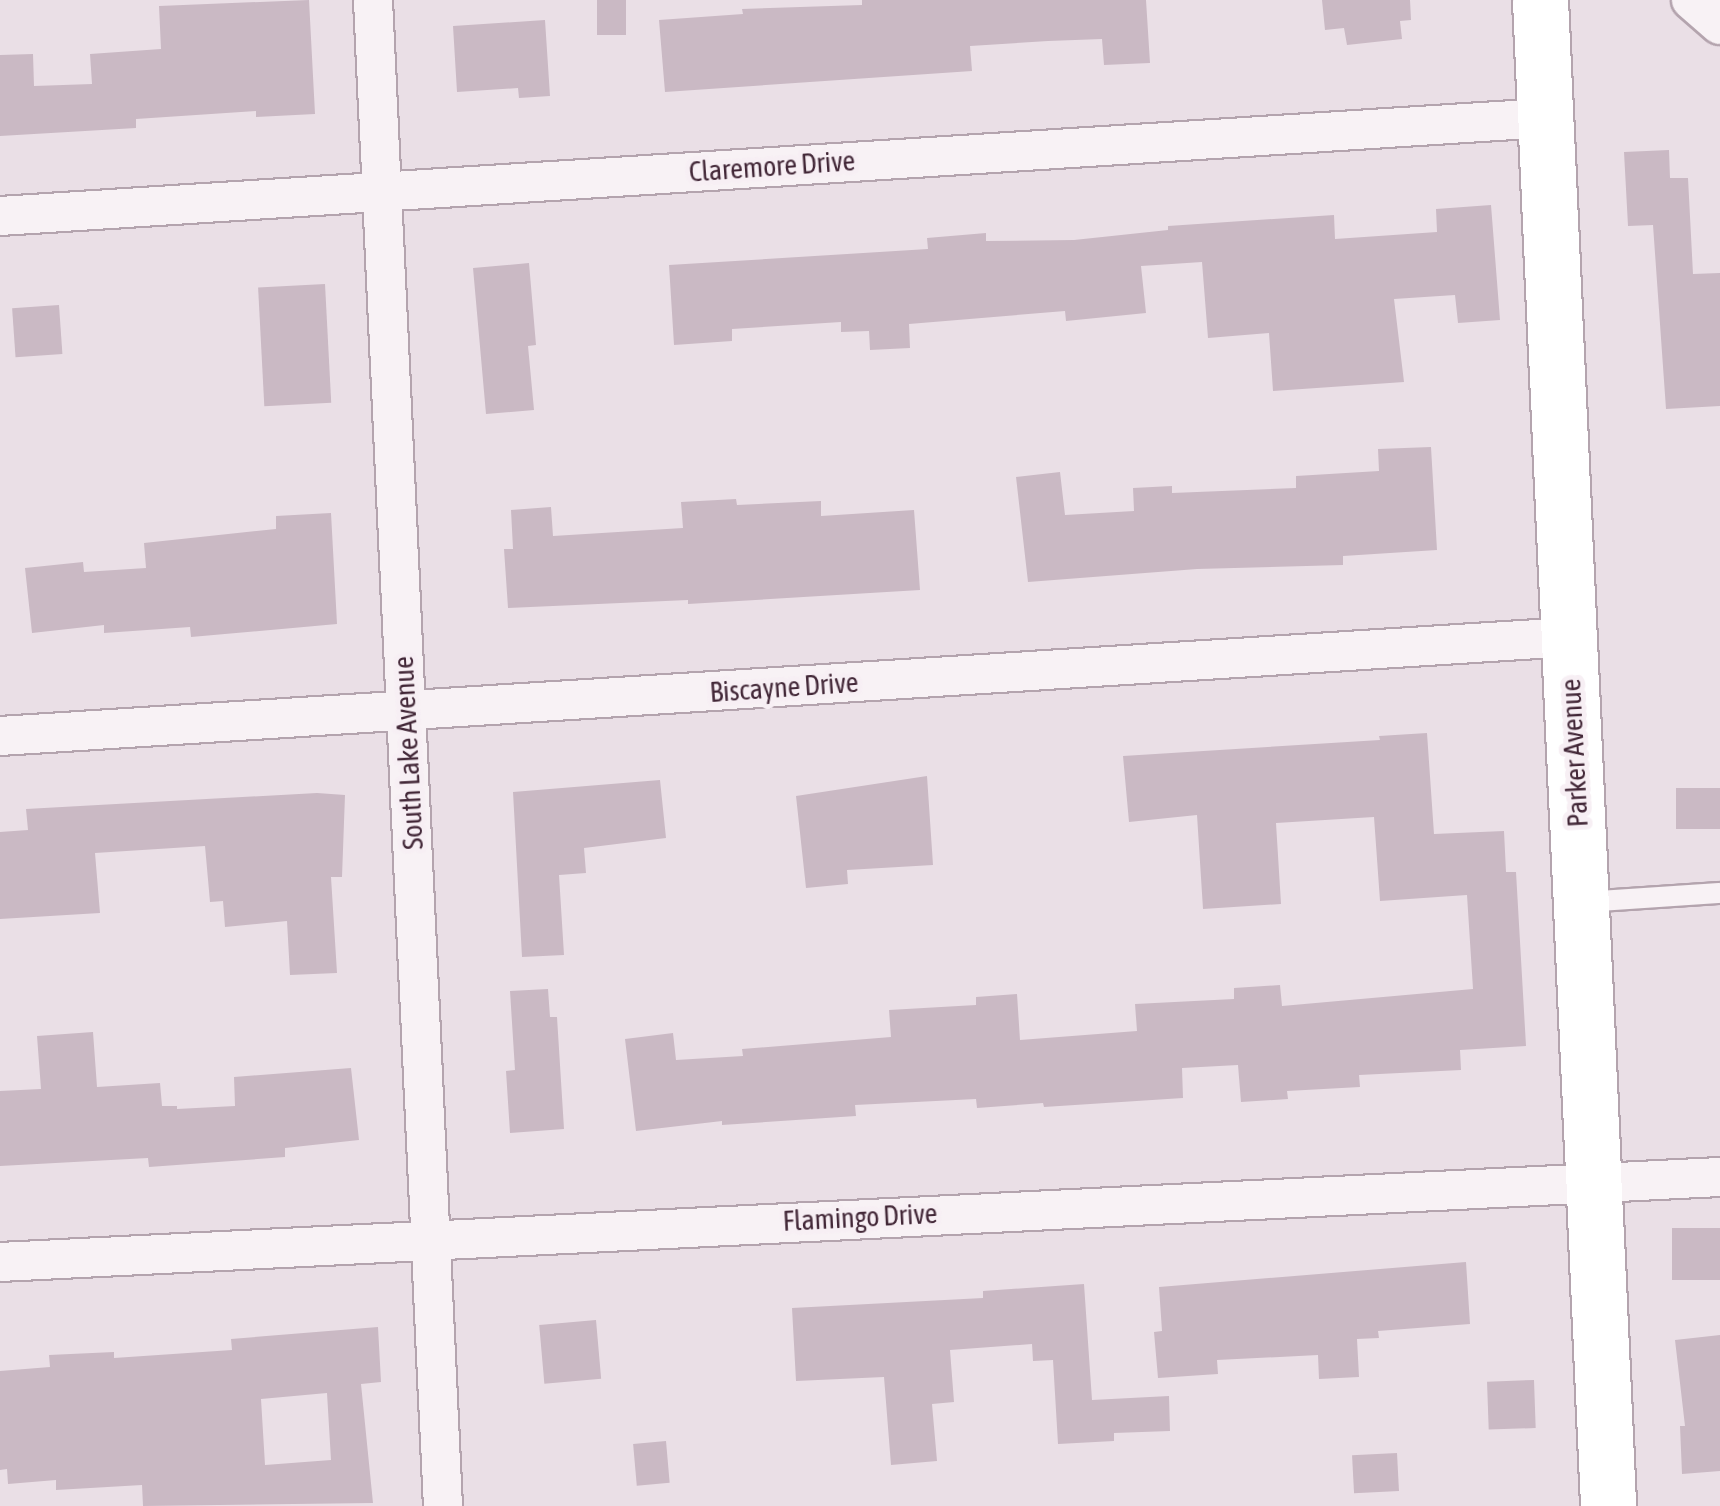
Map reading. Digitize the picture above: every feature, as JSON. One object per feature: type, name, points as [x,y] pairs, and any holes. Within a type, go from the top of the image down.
[{"type":"street","name":"South Lake Avenue","points":[[372,0],[443,1506]]},
{"type":"street","name":"Parker Avenue","points":[[1540,0],[1608,1506]]},
{"type":"street","points":[[1691,0],[1720,26]]},
{"type":"street","name":"Claremore Drive","points":[[0,216],[1545,118]]},
{"type":"street","name":"Biscayne Drive","points":[[0,736],[1569,637]]},
{"type":"street","name":"Flamingo Drive","points":[[0,1262],[1720,1177]]},
{"type":"lane","points":[[1581,902],[1720,893]]},
{"type":"building","points":[[309,0],[315,114],[256,117],[256,111],[136,119],[136,128],[0,136],[0,55],[33,54],[34,86],[92,84],[90,54],[161,49],[159,6]]},
{"type":"building","points":[[597,0],[626,0],[626,35],[597,35]]},
{"type":"building","points":[[862,0],[1146,0],[1150,63],[1104,65],[1102,39],[1048,41],[970,46],[972,71],[665,92],[659,20],[743,14],[742,9],[862,5]]},
{"type":"building","points":[[1322,0],[1410,0],[1411,20],[1400,21],[1402,39],[1347,45],[1344,28],[1325,30]]},
{"type":"building","points":[[545,20],[550,96],[519,98],[518,88],[457,92],[453,26]]},
{"type":"building","points":[[1669,150],[1670,178],[1688,178],[1693,274],[1720,273],[1720,406],[1666,409],[1653,225],[1628,226],[1624,152]]},
{"type":"building","points":[[1491,205],[1500,320],[1458,323],[1455,295],[1394,299],[1404,382],[1273,391],[1269,333],[1208,338],[1202,262],[1141,266],[1146,313],[1066,321],[1065,311],[909,324],[910,348],[870,350],[869,331],[841,332],[841,322],[732,329],[732,341],[674,345],[669,265],[928,249],[927,238],[986,233],[986,241],[1074,240],[1168,230],[1168,226],[1334,215],[1335,239],[1437,232],[1436,209]]},
{"type":"building","points":[[529,263],[536,345],[528,346],[534,410],[486,414],[473,268]]},
{"type":"building","points":[[325,284],[331,403],[264,406],[258,288]]},
{"type":"building","points":[[59,305],[62,354],[16,357],[12,308]]},
{"type":"building","points":[[1431,447],[1437,550],[1343,556],[1343,565],[1197,569],[1028,582],[1016,477],[1060,472],[1065,515],[1134,511],[1133,488],[1172,486],[1172,493],[1296,488],[1296,476],[1379,471],[1378,449]]},
{"type":"building","points":[[736,499],[737,505],[821,501],[821,516],[914,510],[920,590],[688,604],[688,600],[508,608],[504,549],[513,549],[511,510],[551,507],[553,536],[683,528],[681,502]]},
{"type":"building","points":[[331,513],[337,624],[191,637],[190,627],[104,633],[104,625],[32,633],[25,568],[83,562],[84,572],[146,568],[144,543],[276,529],[276,516]]},
{"type":"building","points":[[1427,733],[1434,834],[1504,831],[1506,872],[1516,872],[1526,1046],[1460,1050],[1461,1070],[1359,1075],[1360,1087],[1287,1091],[1288,1099],[1241,1102],[1238,1065],[1182,1068],[1183,1098],[1044,1107],[1043,1103],[977,1108],[976,1099],[855,1105],[856,1116],[722,1125],[722,1121],[636,1131],[625,1039],[673,1033],[676,1060],[743,1056],[742,1049],[891,1037],[889,1010],[976,1005],[976,997],[1017,994],[1020,1040],[1137,1031],[1135,1004],[1234,999],[1234,988],[1280,985],[1282,1006],[1473,989],[1467,895],[1380,901],[1374,817],[1276,823],[1281,904],[1203,909],[1197,815],[1129,822],[1123,756],[1380,740],[1379,736]]},
{"type":"building","points":[[927,776],[933,865],[847,870],[848,884],[806,888],[796,796]]},
{"type":"building","points":[[660,780],[666,838],[584,848],[586,873],[559,875],[564,955],[522,957],[513,792]]},
{"type":"building","points":[[1676,788],[1720,788],[1720,829],[1676,829]]},
{"type":"building","points":[[317,793],[345,795],[342,877],[331,877],[337,973],[290,975],[287,921],[225,927],[223,901],[210,902],[205,846],[95,853],[100,913],[0,919],[0,832],[28,830],[26,809]]},
{"type":"building","points":[[548,989],[550,1017],[557,1017],[564,1129],[510,1133],[506,1071],[515,1070],[510,991]]},
{"type":"building","points":[[93,1032],[97,1087],[160,1083],[162,1106],[177,1109],[235,1106],[234,1077],[351,1068],[359,1140],[285,1148],[285,1157],[149,1167],[148,1158],[0,1166],[0,1091],[41,1089],[37,1036]]},
{"type":"building","points":[[1672,1228],[1720,1228],[1720,1280],[1672,1280]]},
{"type":"building","points":[[1466,1262],[1470,1324],[1378,1331],[1379,1338],[1357,1339],[1359,1377],[1319,1379],[1318,1355],[1217,1360],[1218,1374],[1158,1378],[1154,1332],[1162,1331],[1159,1287]]},
{"type":"building","points":[[1084,1284],[1092,1400],[1169,1396],[1170,1431],[1114,1433],[1114,1441],[1058,1444],[1053,1360],[1033,1361],[1032,1344],[950,1350],[954,1402],[932,1404],[937,1461],[891,1465],[884,1377],[796,1381],[792,1308],[983,1298],[983,1291]]},
{"type":"building","points":[[596,1320],[601,1379],[544,1384],[539,1325]]},
{"type":"building","points":[[378,1327],[381,1382],[361,1384],[373,1503],[143,1506],[142,1485],[56,1490],[56,1480],[8,1484],[7,1469],[0,1470],[0,1371],[50,1367],[49,1355],[114,1352],[114,1358],[232,1350],[231,1339]],"holes":[[[327,1393],[331,1460],[265,1465],[261,1399]]]},
{"type":"building","points":[[1720,1335],[1720,1471],[1682,1474],[1680,1426],[1685,1426],[1675,1340]]},
{"type":"building","points":[[1534,1380],[1536,1428],[1489,1430],[1487,1382]]},
{"type":"building","points":[[666,1441],[670,1483],[637,1486],[633,1444]]},
{"type":"building","points":[[1397,1453],[1399,1491],[1354,1493],[1352,1455]]}]
